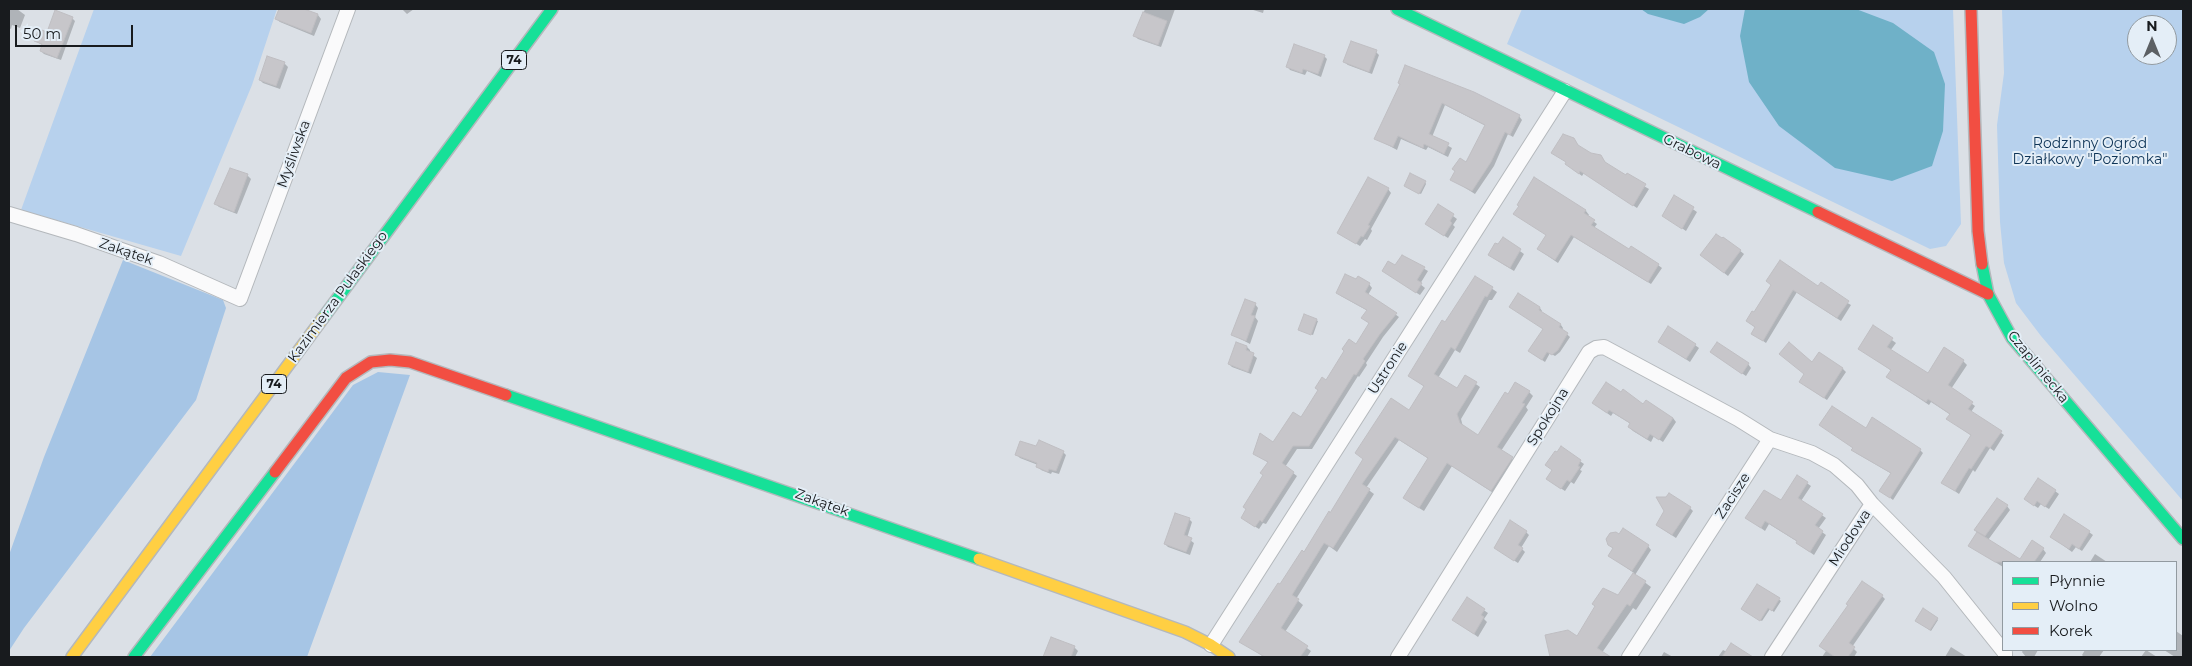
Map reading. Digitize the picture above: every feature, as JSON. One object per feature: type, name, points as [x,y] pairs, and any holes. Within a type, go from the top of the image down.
[{"type":"street","name":"Myśliwska","points":[[240,299],[348,9]]},
{"type":"street","name":"Kazimierza Pułaskiego","points":[[72,657],[552,9]]},
{"type":"street","name":"Grabowa","points":[[1397,9],[1988,294]]},
{"type":"street","name":"Czapliniecka","points":[[1970,9],[1978,239],[1988,294],[2012,338],[2183,539]]},
{"type":"street","name":"Ustronie","points":[[1211,645],[1565,90]]},
{"type":"street","name":"Zakątek","points":[[9,214],[76,234],[159,263],[240,299]]},
{"type":"street","name":"Spokojna","points":[[1398,657],[1589,352],[1596,348],[1604,347],[1738,419],[1770,439]]},
{"type":"street","name":"Zakątek","points":[[134,657],[346,378],[371,362],[390,360],[410,362],[789,492],[1185,632],[1211,645],[1229,657]]},
{"type":"street","points":[[1770,439],[1812,453],[1834,465],[1857,485],[1872,504]]},
{"type":"street","name":"Zacisze","points":[[1629,657],[1770,439]]},
{"type":"street","name":"Miodowa","points":[[1772,657],[1872,504],[1944,577],[2002,649]]},
{"type":"green space","points":[[94,9],[277,9],[252,85],[181,256],[21,210]]},
{"type":"green space","points":[[1522,9],[1953,9],[1961,224],[1946,246],[1930,249],[1507,44]]},
{"type":"green space","name":"Rodzinny Ogród Działkowy \"Poziomka\"","points":[[2002,9],[2183,9],[2183,501],[2041,336],[2016,303],[2004,263],[2000,222],[1997,125],[2004,73]]},
{"type":"shaded area","points":[[1641,9],[1709,9],[1700,17],[1684,24],[1648,14]]},
{"type":"shaded area","points":[[1745,9],[1856,9],[1893,23],[1934,52],[1945,84],[1943,131],[1932,166],[1892,181],[1835,168],[1779,126],[1749,82],[1740,36]]},
{"type":"shaded area","points":[[123,260],[223,300],[226,308],[196,400],[24,628],[9,651],[9,555],[44,457]]},
{"type":"shaded area","points":[[378,372],[410,375],[307,657],[150,657],[353,385]]},
{"type":"building","points":[[279,9],[304,9],[318,14],[311,33],[275,19]]},
{"type":"building","points":[[55,10],[73,17],[57,58],[40,51],[42,44],[34,41],[39,29],[47,32]]},
{"type":"building","points":[[1143,12],[1167,21],[1158,45],[1133,36]]},
{"type":"building","points":[[1351,41],[1377,50],[1369,72],[1343,62]]},
{"type":"building","points":[[1294,44],[1325,55],[1318,74],[1303,69],[1302,73],[1286,67]]},
{"type":"building","points":[[267,56],[285,62],[276,86],[259,80]]},
{"type":"building","points":[[1405,65],[1474,92],[1520,115],[1510,135],[1505,132],[1491,162],[1472,191],[1450,180],[1455,171],[1452,169],[1460,158],[1466,162],[1485,125],[1442,103],[1429,134],[1449,143],[1444,154],[1424,144],[1423,148],[1398,136],[1393,147],[1374,139],[1400,84],[1398,83]]},
{"type":"building","points":[[1563,134],[1574,138],[1578,145],[1591,153],[1601,155],[1605,162],[1621,172],[1626,175],[1627,173],[1646,184],[1633,206],[1580,171],[1579,174],[1565,164],[1566,162],[1551,153]]},
{"type":"building","points":[[230,168],[248,174],[234,212],[214,204]]},
{"type":"building","points":[[1410,173],[1426,181],[1419,194],[1404,186]]},
{"type":"building","points":[[1368,177],[1389,188],[1368,225],[1370,226],[1356,244],[1337,233]]},
{"type":"building","points":[[1534,177],[1586,210],[1584,213],[1595,220],[1591,225],[1629,249],[1631,246],[1659,264],[1648,282],[1571,235],[1555,260],[1537,249],[1546,235],[1513,214]]},
{"type":"building","points":[[1674,195],[1694,207],[1682,229],[1662,216]]},
{"type":"building","points":[[1438,204],[1454,214],[1450,221],[1452,223],[1444,236],[1425,224]]},
{"type":"building","points":[[1716,234],[1741,250],[1724,273],[1700,255]]},
{"type":"building","points":[[1503,237],[1521,249],[1510,268],[1488,255],[1495,243],[1498,244]]},
{"type":"building","points":[[1402,255],[1425,267],[1417,280],[1422,283],[1416,293],[1382,271],[1388,261],[1395,265]]},
{"type":"building","points":[[1780,260],[1818,286],[1821,282],[1849,301],[1837,318],[1793,290],[1763,341],[1751,334],[1755,327],[1746,321],[1771,285],[1766,281]]},
{"type":"building","points":[[1345,274],[1356,279],[1358,276],[1370,283],[1365,292],[1397,313],[1363,359],[1365,361],[1356,375],[1354,374],[1309,446],[1293,446],[1282,463],[1294,472],[1262,522],[1260,520],[1255,527],[1241,518],[1246,509],[1243,507],[1263,475],[1260,473],[1268,462],[1253,454],[1260,433],[1273,442],[1293,412],[1301,417],[1318,390],[1315,388],[1322,377],[1326,380],[1344,351],[1342,349],[1349,339],[1356,344],[1369,323],[1361,318],[1367,310],[1336,293]]},
{"type":"building","points":[[1475,276],[1493,287],[1487,297],[1485,296],[1455,350],[1451,347],[1434,374],[1457,388],[1465,375],[1477,382],[1457,414],[1460,423],[1478,435],[1505,392],[1508,394],[1515,382],[1530,391],[1522,403],[1525,404],[1497,447],[1513,457],[1491,491],[1447,463],[1419,508],[1403,498],[1428,458],[1395,437],[1362,484],[1370,489],[1333,548],[1324,543],[1292,595],[1299,599],[1281,628],[1308,646],[1300,657],[1265,657],[1239,642],[1278,583],[1280,584],[1302,550],[1304,552],[1329,511],[1330,513],[1363,459],[1355,453],[1391,398],[1409,410],[1424,386],[1408,376],[1442,320],[1445,322]]},
{"type":"building","points":[[1518,293],[1540,307],[1539,310],[1561,324],[1559,327],[1568,333],[1558,350],[1552,355],[1547,352],[1542,360],[1528,351],[1543,329],[1509,307]]},
{"type":"building","points":[[1245,299],[1256,303],[1251,315],[1255,316],[1246,341],[1231,335]]},
{"type":"building","points":[[1304,314],[1317,319],[1311,335],[1298,330]]},
{"type":"building","points":[[1873,325],[1893,338],[1887,347],[1928,373],[1944,347],[1964,360],[1948,385],[1973,402],[1968,409],[2002,431],[1990,448],[1986,446],[1971,469],[1969,468],[1955,491],[1941,483],[1971,435],[1946,419],[1950,414],[1928,399],[1926,402],[1886,377],[1891,370],[1858,349]]},
{"type":"building","points":[[1668,326],[1696,344],[1686,359],[1658,342]]},
{"type":"building","points":[[1236,342],[1247,346],[1246,350],[1254,353],[1248,372],[1228,364]]},
{"type":"building","points":[[1717,342],[1749,363],[1742,374],[1710,352]]},
{"type":"building","points":[[1789,342],[1812,362],[1819,352],[1843,368],[1824,398],[1799,382],[1804,374],[1779,354]]},
{"type":"building","points":[[1606,382],[1621,392],[1623,389],[1643,404],[1646,400],[1673,418],[1659,440],[1650,434],[1647,439],[1628,427],[1630,423],[1609,410],[1607,413],[1592,403]]},
{"type":"building","points":[[1832,406],[1866,428],[1872,417],[1921,449],[1890,498],[1879,491],[1891,473],[1851,450],[1853,448],[1819,425]]},
{"type":"building","points":[[1039,440],[1064,451],[1056,471],[1049,469],[1048,472],[1036,467],[1037,463],[1015,455],[1020,441],[1036,446]]},
{"type":"building","points":[[1561,446],[1581,460],[1578,466],[1580,467],[1570,482],[1567,480],[1561,489],[1546,479],[1552,470],[1545,465]]},
{"type":"building","points":[[1797,475],[1808,482],[1798,498],[1823,514],[1815,525],[1823,531],[1810,552],[1796,543],[1797,541],[1765,521],[1761,528],[1745,518],[1764,490],[1781,500]]},
{"type":"building","points":[[2038,478],[2056,490],[2045,507],[2037,501],[2034,506],[2024,499]]},
{"type":"building","points":[[1669,493],[1691,507],[1672,535],[1656,525],[1664,511],[1656,497],[1666,497]]},
{"type":"building","points":[[1997,498],[2008,505],[1985,536],[1974,530]]},
{"type":"building","points":[[1175,513],[1190,518],[1184,535],[1192,538],[1186,552],[1164,544]]},
{"type":"building","points":[[2064,514],[2090,531],[2079,549],[2072,544],[2069,549],[2050,537]]},
{"type":"building","points":[[1510,520],[1527,531],[1518,545],[1523,548],[1514,561],[1494,548]]},
{"type":"building","points":[[1623,528],[1649,545],[1632,571],[1608,556],[1613,548],[1608,545],[1606,539],[1610,533],[1616,532],[1619,534]]},
{"type":"building","points":[[1977,532],[2020,559],[2032,540],[2044,548],[2035,561],[1995,562],[1968,546]]},
{"type":"building","points":[[1633,573],[1646,581],[1630,606],[1627,604],[1597,648],[1611,657],[1550,657],[1545,635],[1568,630],[1577,636],[1595,606],[1592,604],[1603,588],[1618,595]]},
{"type":"building","points":[[1862,581],[1883,595],[1849,643],[1855,647],[1848,657],[1835,657],[1819,646],[1848,605],[1846,604]]},
{"type":"building","points":[[1757,584],[1780,598],[1772,611],[1768,608],[1760,621],[1741,609]]},
{"type":"building","points":[[1467,597],[1485,609],[1481,615],[1484,617],[1474,634],[1452,620]]},
{"type":"building","points":[[1923,608],[1938,618],[1930,630],[1915,621]]},
{"type":"building","points":[[1051,637],[1075,646],[1071,657],[1043,657]]},
{"type":"building","points":[[1731,643],[1753,657],[1722,657]]},
{"type":"traffic: fast","points":[[323,318],[552,9]]},
{"type":"traffic: fast","points":[[1397,9],[1818,212]]},
{"type":"traffic: fast","points":[[1982,264],[1988,294],[2012,338],[2183,539]]},
{"type":"traffic: fast","points":[[506,395],[979,559]]},
{"type":"traffic: fast","points":[[134,657],[275,472]]},
{"type":"traffic: slow","points":[[72,657],[323,318]]},
{"type":"traffic: slow","points":[[979,559],[1185,632],[1211,645],[1229,657]]},
{"type":"traffic: jam","points":[[1971,9],[1978,231],[1982,264]]},
{"type":"traffic: jam","points":[[1818,212],[1988,294]]},
{"type":"traffic: jam","points":[[275,472],[346,378],[371,362],[390,360],[410,362],[506,395]]}]
